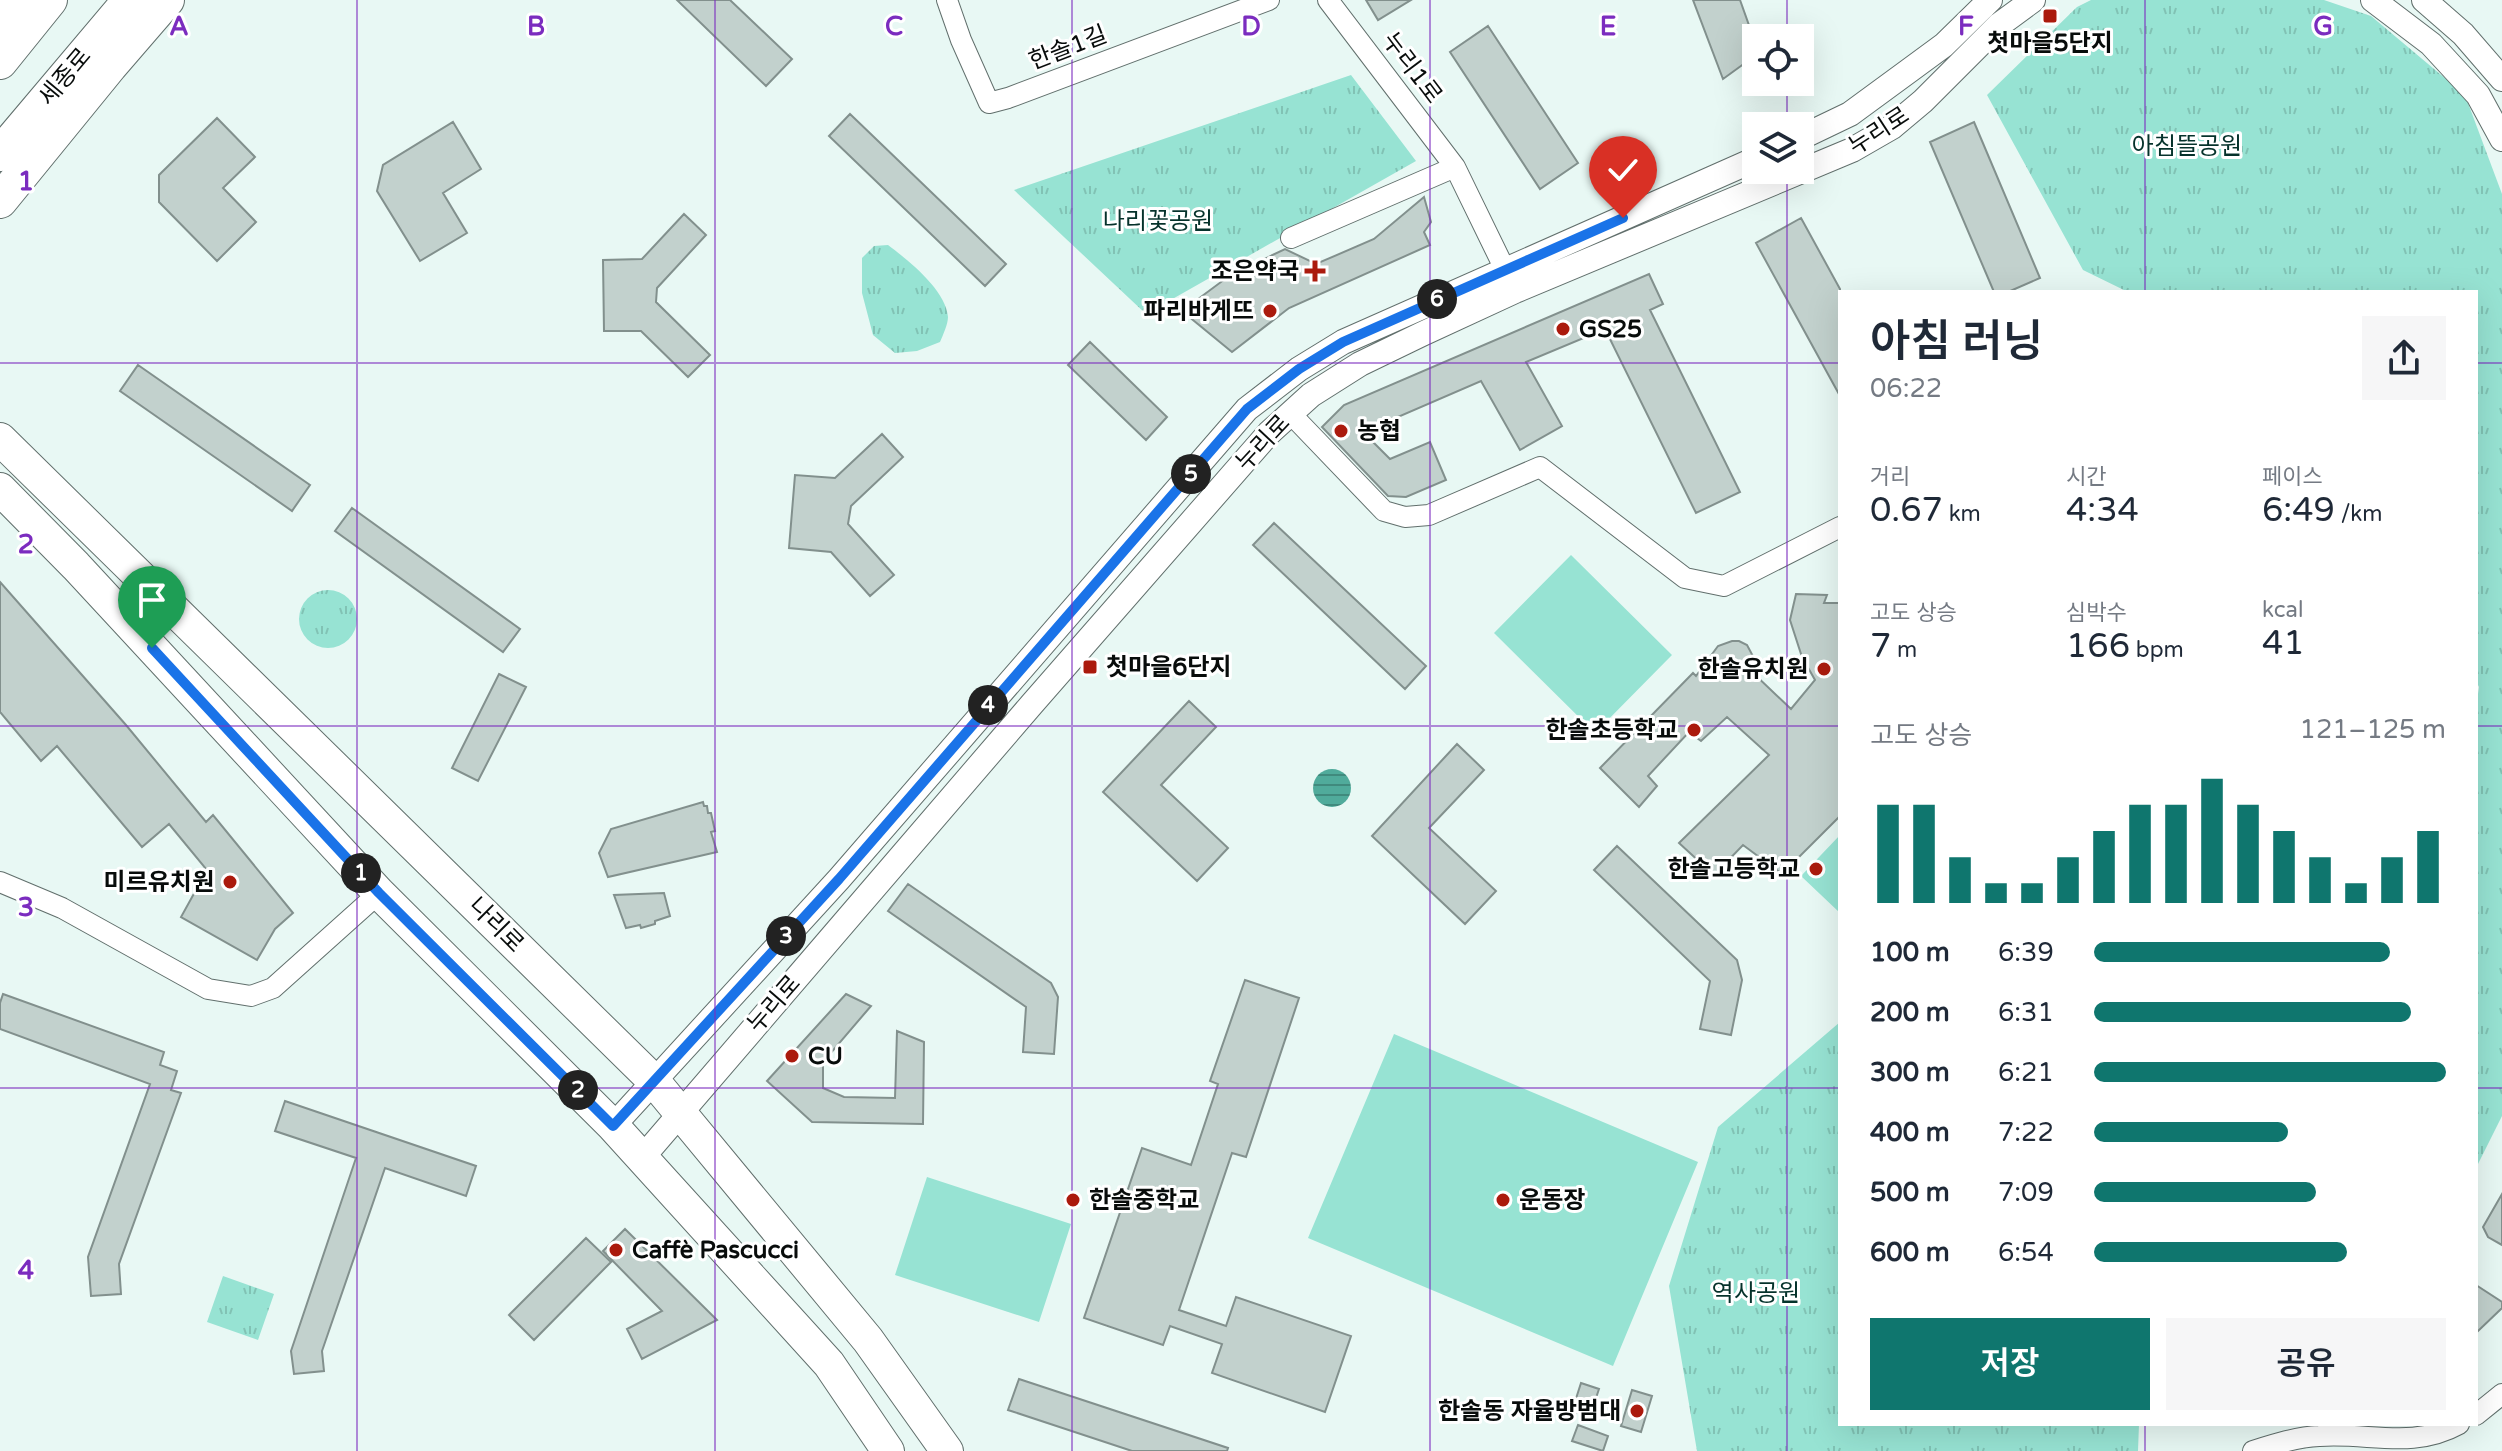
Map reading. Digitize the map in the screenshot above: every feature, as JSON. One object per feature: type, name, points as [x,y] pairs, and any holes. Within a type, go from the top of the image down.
[{"type":"highway","points":[[0,22],[19,0]]},
{"type":"highway","points":[[0,62],[50,0]]},
{"type":"highway","name":"세종로","points":[[0,154],[130,0]]},
{"type":"highway","points":[[0,201],[167,0]]},
{"type":"main road","name":"나리로","points":[[0,439],[653,1080],[868,1340],[947,1451]]},
{"type":"main road","points":[[0,489],[76,566],[379,893],[613,1126],[829,1364],[888,1451]]},
{"type":"street","name":"한솔1길","points":[[947,0],[989,103],[1269,0]]},
{"type":"street","name":"누리1로","points":[[1328,0],[1455,167],[1510,280]]},
{"type":"street","name":"누리로","points":[[1814,131],[1850,114],[1944,45],[1990,0]]},
{"type":"street","name":"누리로","points":[[613,1126],[839,879],[1247,409],[1299,369],[1343,342],[1852,150],[1892,127],[1923,101],[1999,25],[2033,0]]},
{"type":"street","points":[[2373,0],[2431,44],[2478,95],[2502,139]]},
{"type":"street","points":[[2424,0],[2463,34],[2502,79]]},
{"type":"street","name":"누리로","points":[[642,1158],[1022,715],[1269,433],[1290,413],[1311,395],[1360,364],[1510,280],[1742,166]]},
{"type":"street","points":[[1291,238],[1455,167]]},
{"type":"street","points":[[1290,413],[1384,511],[1405,517],[1429,515],[1540,467],[1685,578],[1724,586],[1838,528]]},
{"type":"street","points":[[0,882],[62,908],[208,989],[251,996],[273,988],[379,893]]},
{"type":"street","points":[[2478,1413],[2502,1394]]},
{"type":"street","points":[[2253,1451],[2288,1440],[2317,1436],[2420,1438],[2453,1426]]},
{"type":"green space","name":"아침뜰공원","points":[[2091,0],[2324,0],[2371,16],[2465,95],[2502,194],[2502,1116],[2478,1164],[2478,290],[2124,290],[2083,270],[1987,95],[2077,7]]},
{"type":"green space","name":"나리꽃공원","points":[[1351,75],[1416,161],[1146,314],[1014,190]]},
{"type":"green space","points":[[888,245],[925,276],[941,296],[948,317],[940,342],[917,351],[895,353],[873,335],[862,293],[862,258],[874,246]]},
{"type":"green space","points":[[1571,555],[1672,655],[1595,733],[1494,633]]},
{"type":"green space","points":[[328,590],[349,598],[357,619],[349,640],[328,648],[307,640],[299,619],[307,598]]},
{"type":"green space","points":[[1838,837],[1838,911],[1801,876]]},
{"type":"green space","name":"역사공원","points":[[1838,1024],[1838,1426],[2139,1426],[2138,1451],[1697,1451],[1669,1286],[1718,1127]]},
{"type":"green space","name":"운동장","points":[[1394,1034],[1698,1162],[1613,1366],[1308,1238]]},
{"type":"green space","points":[[927,1177],[1071,1224],[1039,1322],[895,1275]]},
{"type":"green space","points":[[223,1276],[274,1294],[258,1340],[207,1322]]},
{"type":"shaded area","points":[[1332,769],[1345,775],[1351,788],[1345,801],[1332,807],[1319,801],[1313,788],[1319,775]]},
{"type":"building","points":[[677,0],[730,0],[792,59],[766,86]]},
{"type":"building","points":[[1366,0],[1411,0],[1378,20]]},
{"type":"building","points":[[1693,0],[1740,0],[1749,24],[1742,24],[1742,65],[1723,79]]},
{"type":"building","points":[[1488,26],[1578,163],[1540,189],[1450,52]]},
{"type":"building","points":[[850,114],[1006,264],[985,286],[829,136]]},
{"type":"building","points":[[217,118],[255,157],[223,188],[256,222],[217,261],[159,202],[159,175]]},
{"type":"building","points":[[453,122],[481,169],[443,193],[467,233],[420,261],[377,191],[383,165]]},
{"type":"building","points":[[1974,122],[2040,278],[2013,290],[1993,290],[1930,142]]},
{"type":"building","points":[[1424,197],[1431,222],[1424,232],[1430,245],[1289,308],[1232,352],[1182,311],[1229,276],[1285,249],[1316,264],[1374,239]]},
{"type":"building","points":[[684,214],[706,235],[657,288],[656,302],[710,355],[688,377],[641,331],[604,331],[603,260],[642,259]]},
{"type":"building","points":[[1801,218],[1840,289],[1838,392],[1756,243]]},
{"type":"building","points":[[1649,274],[1663,304],[1650,310],[1740,492],[1696,513],[1605,329],[1526,362],[1562,426],[1520,450],[1481,381],[1363,432],[1390,459],[1430,442],[1446,480],[1406,497],[1388,496],[1322,427],[1344,405]]},
{"type":"building","points":[[1090,342],[1167,417],[1146,440],[1068,365]]},
{"type":"building","points":[[138,365],[310,485],[292,511],[120,391]]},
{"type":"building","points":[[882,434],[903,457],[851,506],[848,524],[894,575],[870,596],[831,552],[789,548],[795,475],[835,478]]},
{"type":"building","points":[[352,508],[520,629],[503,652],[335,531]]},
{"type":"building","points":[[1274,523],[1426,666],[1405,689],[1253,545]]},
{"type":"building","points":[[0,582],[126,725],[206,822],[213,815],[293,913],[275,929],[257,960],[181,917],[207,870],[169,824],[142,847],[57,746],[41,761],[0,712]]},
{"type":"building","name":"한솔초등학교","points":[[1796,594],[1827,595],[1824,603],[1838,603],[1838,818],[1782,874],[1743,845],[1714,875],[1679,843],[1769,755],[1727,717],[1701,741],[1689,732],[1648,776],[1657,786],[1639,807],[1600,768],[1693,673],[1696,676],[1718,646],[1732,641],[1747,645],[1755,660],[1751,671],[1791,709],[1815,680],[1802,657],[1790,620]]},
{"type":"building","points":[[499,674],[526,687],[478,781],[452,768]]},
{"type":"building","points":[[1189,701],[1216,727],[1161,785],[1228,848],[1197,881],[1103,792]]},
{"type":"building","points":[[1457,744],[1484,770],[1429,828],[1496,891],[1465,924],[1372,836]]},
{"type":"building","points":[[703,802],[708,813],[711,813],[715,831],[711,832],[717,852],[608,877],[599,853],[611,829]]},
{"type":"building","points":[[1617,846],[1737,960],[1742,980],[1731,1035],[1700,1029],[1710,981],[1594,870]]},
{"type":"building","points":[[908,884],[1051,983],[1058,997],[1054,1054],[1023,1052],[1026,1007],[888,911]]},
{"type":"building","points":[[664,893],[670,916],[641,928],[640,925],[626,928],[614,895]]},
{"type":"building","points":[[1245,980],[1299,998],[1246,1157],[1232,1153],[1179,1310],[1226,1326],[1236,1297],[1351,1336],[1325,1412],[1212,1373],[1222,1344],[1170,1326],[1163,1345],[1084,1318],[1142,1148],[1191,1165],[1218,1084],[1210,1081]]},
{"type":"building","points":[[3,994],[164,1052],[160,1065],[177,1071],[171,1090],[181,1093],[119,1264],[121,1294],[91,1296],[88,1257],[150,1084],[0,1029]]},
{"type":"building","points":[[846,994],[871,1006],[823,1062],[823,1088],[844,1097],[895,1098],[897,1031],[924,1042],[923,1124],[812,1122],[767,1081]]},
{"type":"building","points":[[285,1101],[476,1166],[466,1196],[385,1168],[322,1351],[324,1371],[294,1374],[291,1351],[356,1158],[275,1131]]},
{"type":"building","points":[[2502,1194],[2502,1245],[2488,1237],[2483,1227]]},
{"type":"building","points":[[625,1229],[717,1320],[642,1359],[627,1329],[662,1311],[603,1251]]},
{"type":"building","points":[[586,1238],[611,1262],[534,1340],[509,1315]]},
{"type":"building","points":[[2478,1286],[2502,1302],[2502,1308],[2478,1331]]},
{"type":"building","points":[[1019,1379],[1228,1448],[1227,1451],[1132,1451],[1008,1410]]},
{"type":"building","points":[[1581,1383],[1599,1389],[1590,1416],[1572,1411]]},
{"type":"building","name":"한솔동 자율방범대","points":[[1632,1390],[1652,1396],[1641,1432],[1621,1426]]},
{"type":"building","points":[[1578,1425],[1608,1436],[1603,1451],[1572,1441]]},
{"type":"place","name":"첫마을5단지","points":[[2050,16]]},
{"type":"place","name":"조은약국","points":[[1315,271]]},
{"type":"place","name":"파리바게뜨","points":[[1270,311]]},
{"type":"place","name":"GS25","points":[[1563,329]]},
{"type":"place","name":"농협","points":[[1341,431]]},
{"type":"place","name":"첫마을6단지","points":[[1090,667]]},
{"type":"place","name":"한솔유치원","points":[[1824,669]]},
{"type":"place","name":"한솔초등학교","points":[[1694,730]]},
{"type":"place","name":"한솔고등학교","points":[[1816,869]]},
{"type":"place","name":"미르유치원","points":[[230,882]]},
{"type":"place","name":"CU","points":[[792,1056]]},
{"type":"place","name":"한솔중학교","points":[[1073,1200]]},
{"type":"place","name":"운동장","points":[[1503,1200]]},
{"type":"place","name":"Caffè Pascucci","points":[[616,1250]]},
{"type":"place","name":"한솔동 자율방범대","points":[[1637,1411]]},
{"type":"route","points":[[152,648],[379,893],[613,1126],[839,879],[1247,409],[1299,369],[1343,342],[1623,218]]}]
